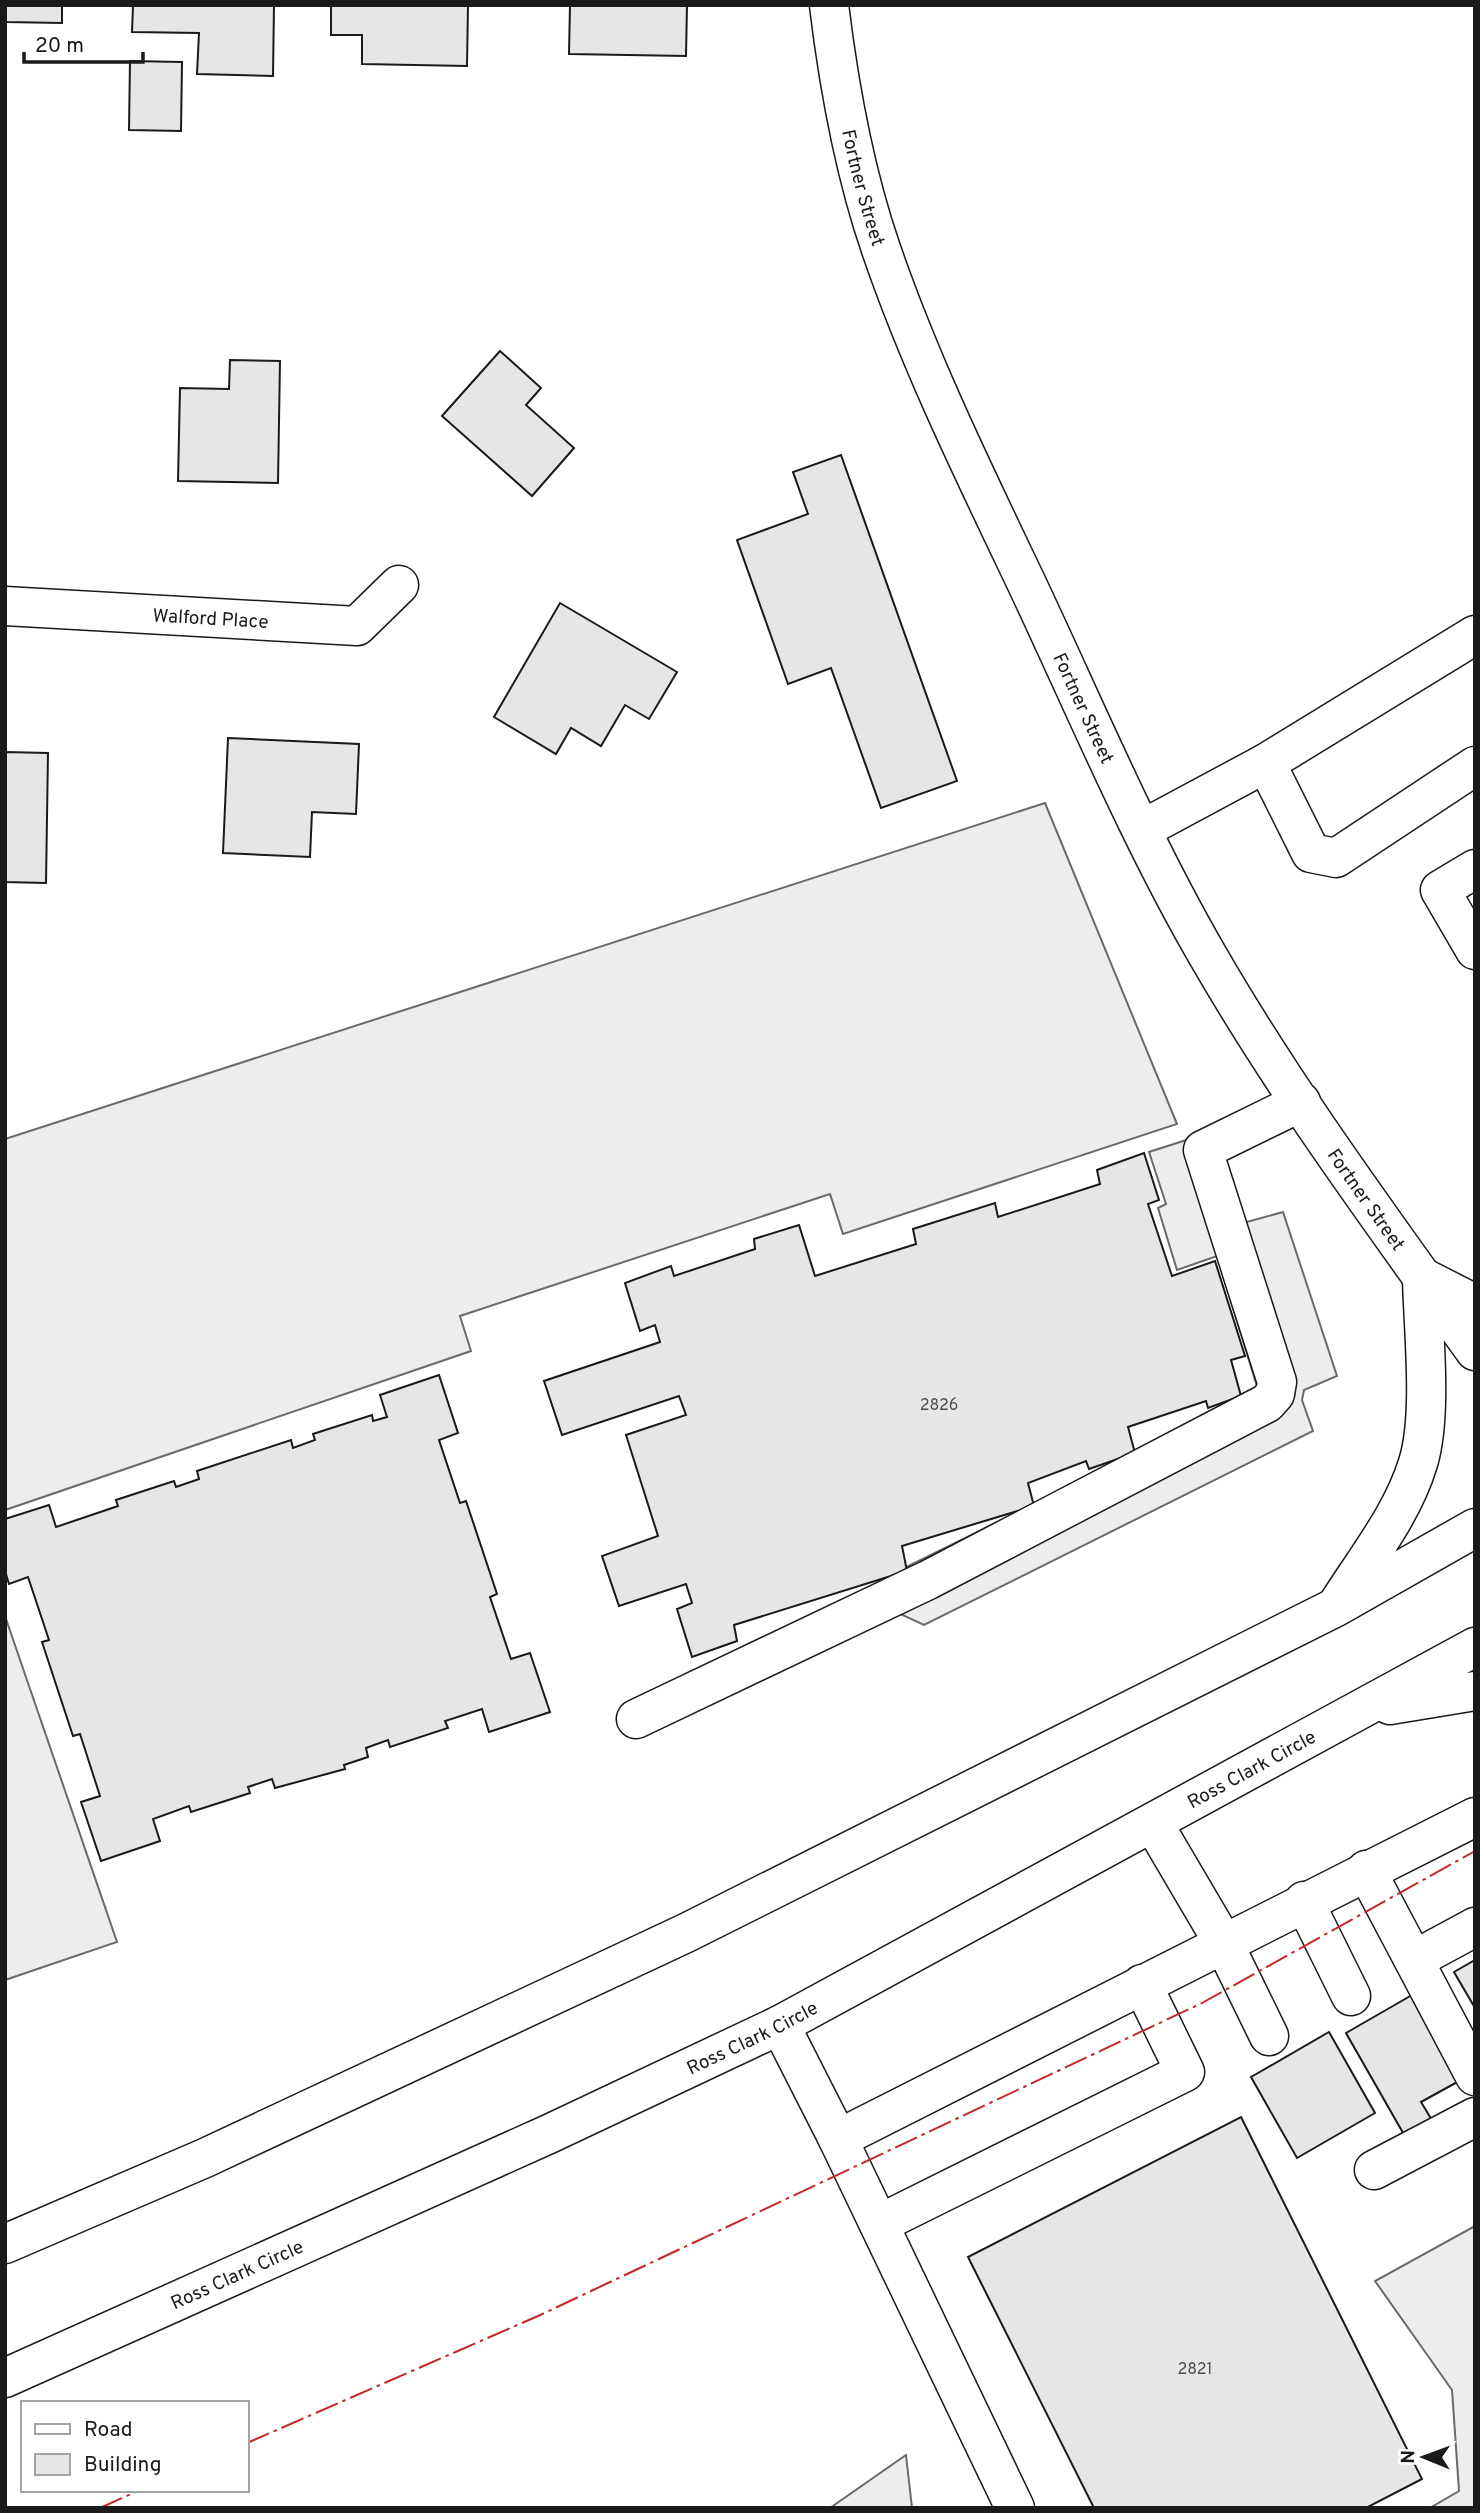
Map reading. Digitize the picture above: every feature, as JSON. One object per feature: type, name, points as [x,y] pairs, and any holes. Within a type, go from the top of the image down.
[{"type":"main road","name":"Fortner Street","points":[[829,5],[844,108],[880,248],[975,476],[1143,829],[1207,956],[1301,1102],[1475,1351]]},
{"type":"main road","name":"Walford Place","points":[[5,606],[357,626],[399,584]]},
{"type":"main road","points":[[1143,829],[1266,763],[1472,644]]},
{"type":"main road","points":[[1266,763],[1311,853],[1336,858],[1475,766]]},
{"type":"main road","points":[[1475,869],[1440,890],[1475,950]]},
{"type":"main road","points":[[636,1719],[928,1580],[1267,1403],[1275,1394],[1277,1382],[1203,1150],[1301,1102]]},
{"type":"main road","points":[[1336,1607],[1398,1509],[1418,1464],[1425,1430],[1422,1277],[1475,1304]]},
{"type":"main road","points":[[5,2244],[205,2158],[686,1933],[1336,1607],[1475,1528]]},
{"type":"main road","name":"Ross Clark Circle","points":[[5,2378],[549,2134],[780,2025],[1475,1647]]},
{"type":"main road","points":[[1364,1709],[1475,1692]]},
{"type":"main road","points":[[838,2139],[1304,1901],[1475,1817]]},
{"type":"main road","points":[[1153,1823],[1223,1942],[1269,2036]]},
{"type":"main road","points":[[1366,1870],[1475,2076]]},
{"type":"main road","points":[[1304,1901],[1351,1996]]},
{"type":"main road","points":[[1413,1960],[1475,1927]]},
{"type":"main road","points":[[878,2224],[1185,2072],[1142,1984]]},
{"type":"main road","points":[[780,2025],[838,2139],[1015,2508]]},
{"type":"main road","points":[[1374,2171],[1475,2117]]},
{"type":"shaded area","points":[[1045,803],[1177,1124],[843,1234],[830,1194],[460,1316],[471,1351],[5,1510],[5,1139]]},
{"type":"shaded area","points":[[1208,1133],[1236,1225],[1283,1212],[1337,1376],[1304,1390],[1302,1400],[1313,1431],[924,1625],[896,1612],[884,1578],[1259,1393],[1217,1256],[1177,1270],[1158,1208],[1166,1204],[1149,1152]]},
{"type":"shaded area","points":[[5,1616],[117,1942],[5,1980]]},
{"type":"shaded area","points":[[1475,2226],[1475,2508],[1430,2508],[1459,2491],[1452,2390],[1375,2281]]},
{"type":"shaded area","points":[[906,2455],[912,2508],[830,2508]]},
{"type":"building","points":[[5,5],[62,5],[62,23],[5,22]]},
{"type":"building","points":[[133,5],[274,5],[273,76],[197,74],[199,33],[132,32]]},
{"type":"building","points":[[331,5],[468,5],[467,66],[362,64],[362,35],[331,35]]},
{"type":"building","points":[[570,5],[687,5],[686,56],[569,54]]},
{"type":"building","points":[[130,61],[182,62],[181,131],[129,130]]},
{"type":"building","points":[[500,351],[541,388],[526,405],[574,448],[532,496],[442,416]]},
{"type":"building","points":[[230,360],[280,361],[278,483],[178,481],[180,388],[229,389]]},
{"type":"building","points":[[841,455],[957,781],[881,808],[831,668],[788,684],[737,540],[808,514],[793,472]]},
{"type":"building","points":[[560,603],[677,672],[649,719],[625,705],[601,746],[571,728],[556,754],[494,717]]},
{"type":"building","points":[[228,738],[359,744],[356,814],[312,812],[310,857],[223,853]]},
{"type":"building","points":[[5,752],[48,753],[46,883],[5,882]]},
{"type":"building","points":[[1144,1153],[1159,1200],[1148,1204],[1172,1276],[1215,1261],[1245,1356],[1231,1360],[1241,1396],[1208,1408],[1206,1401],[1128,1427],[1135,1453],[1089,1469],[1086,1461],[1028,1483],[1034,1506],[902,1546],[907,1571],[734,1625],[737,1641],[692,1657],[677,1609],[692,1603],[686,1584],[619,1606],[602,1556],[658,1536],[626,1435],[686,1415],[679,1396],[562,1435],[544,1381],[660,1342],[655,1325],[640,1331],[625,1283],[671,1266],[674,1276],[755,1249],[754,1239],[799,1225],[815,1276],[916,1244],[913,1229],[995,1203],[998,1217],[1100,1184],[1097,1170]]},
{"type":"building","points":[[439,1375],[458,1433],[439,1440],[460,1503],[466,1501],[497,1594],[490,1597],[511,1659],[530,1653],[550,1712],[489,1732],[482,1709],[445,1721],[448,1728],[390,1747],[388,1740],[366,1748],[368,1757],[344,1765],[345,1769],[275,1788],[272,1779],[248,1787],[250,1793],[191,1812],[189,1806],[153,1819],[160,1841],[101,1861],[81,1802],[100,1796],[80,1734],[73,1736],[42,1642],[49,1640],[28,1577],[9,1584],[5,1571],[5,1519],[49,1505],[56,1527],[118,1506],[116,1500],[174,1481],[176,1487],[199,1479],[197,1471],[291,1440],[293,1448],[315,1440],[313,1434],[372,1415],[373,1421],[387,1417],[380,1395]]},
{"type":"building","points":[[1475,1960],[1475,2008],[1454,1972]]},
{"type":"building","points":[[1412,1995],[1461,2080],[1421,2102],[1433,2122],[1406,2138],[1346,2033]]},
{"type":"building","points":[[1329,2032],[1375,2113],[1297,2158],[1251,2077]]},
{"type":"building","points":[[1241,2117],[1422,2479],[1366,2508],[1094,2508],[968,2257]]},
{"type":"power","points":[[248,2443],[538,2316],[1202,2003],[1475,1851]]},
{"type":"power","points":[[100,2508],[136,2492]]}]
